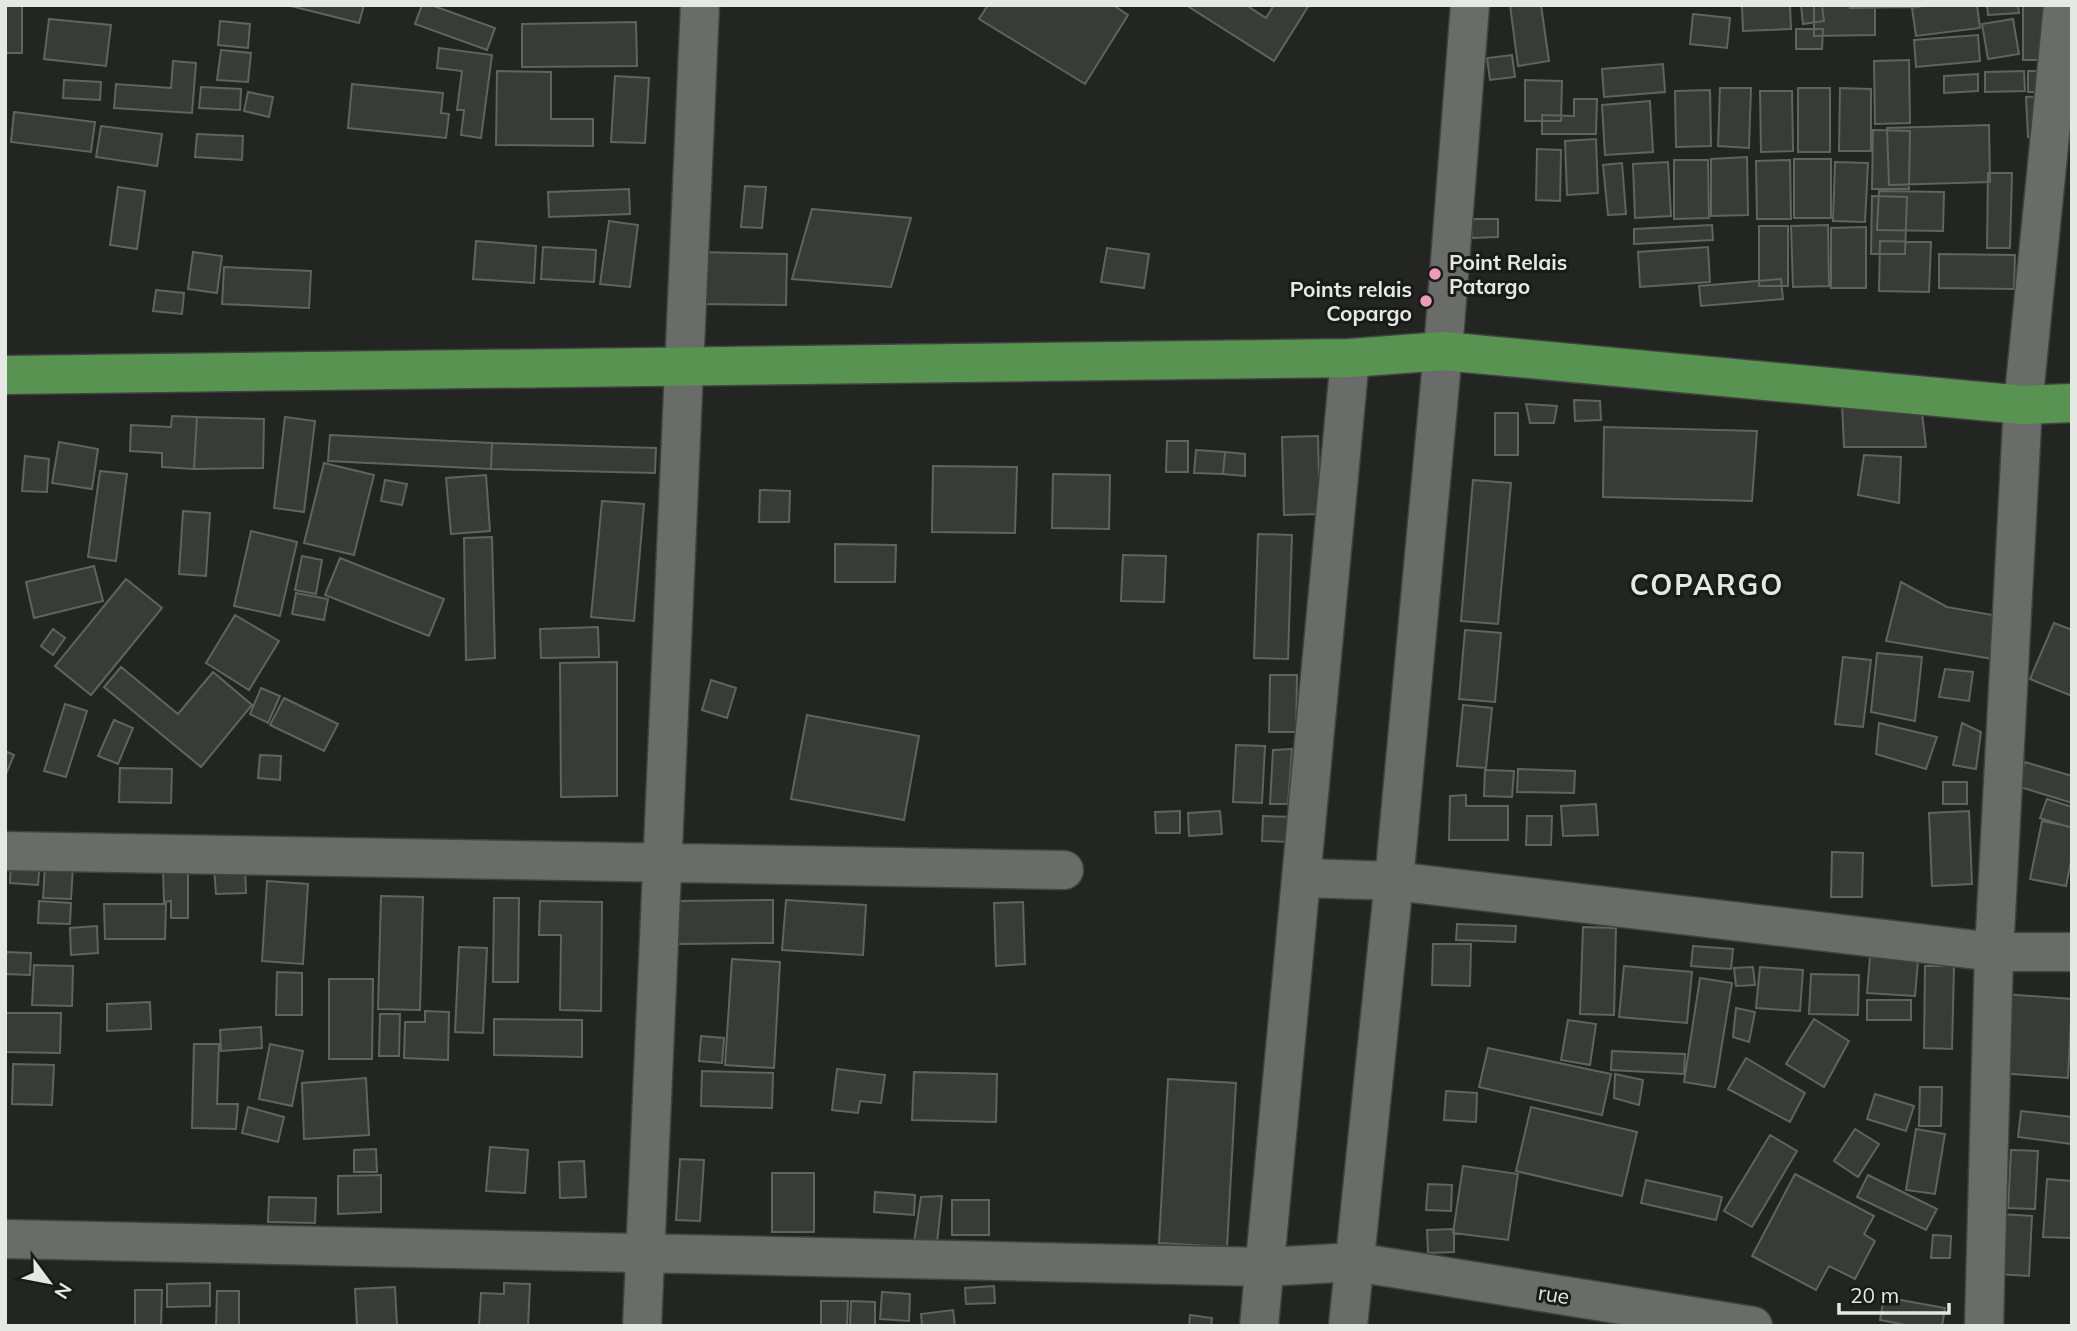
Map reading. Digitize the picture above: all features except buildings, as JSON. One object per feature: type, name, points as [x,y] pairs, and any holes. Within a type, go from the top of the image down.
[{"type":"highway","points":[[5,375],[684,369],[1350,358],[1443,351],[2022,404],[2072,403]]},
{"type":"street","points":[[642,1326],[699,5]]},
{"type":"street","points":[[1348,1326],[1394,881],[1443,351],[1470,5]]},
{"type":"street","points":[[1984,1326],[1994,953],[2022,404],[2063,5]]},
{"type":"street","points":[[1259,1326],[1304,878],[1350,358]]},
{"type":"street","points":[[5,851],[1064,870]]},
{"type":"street","points":[[1304,878],[1394,881],[1994,953],[2072,952]]},
{"type":"street","name":"rue","points":[[5,1239],[1265,1267],[1355,1262],[1753,1326]]},
{"type":"place","name":"Point Relais Patargo","points":[[1435,274]]},
{"type":"place","name":"Points relais Copargo","points":[[1426,301]]},
{"type":"district","name":"COPARGO","points":[[1707,584]]}]
